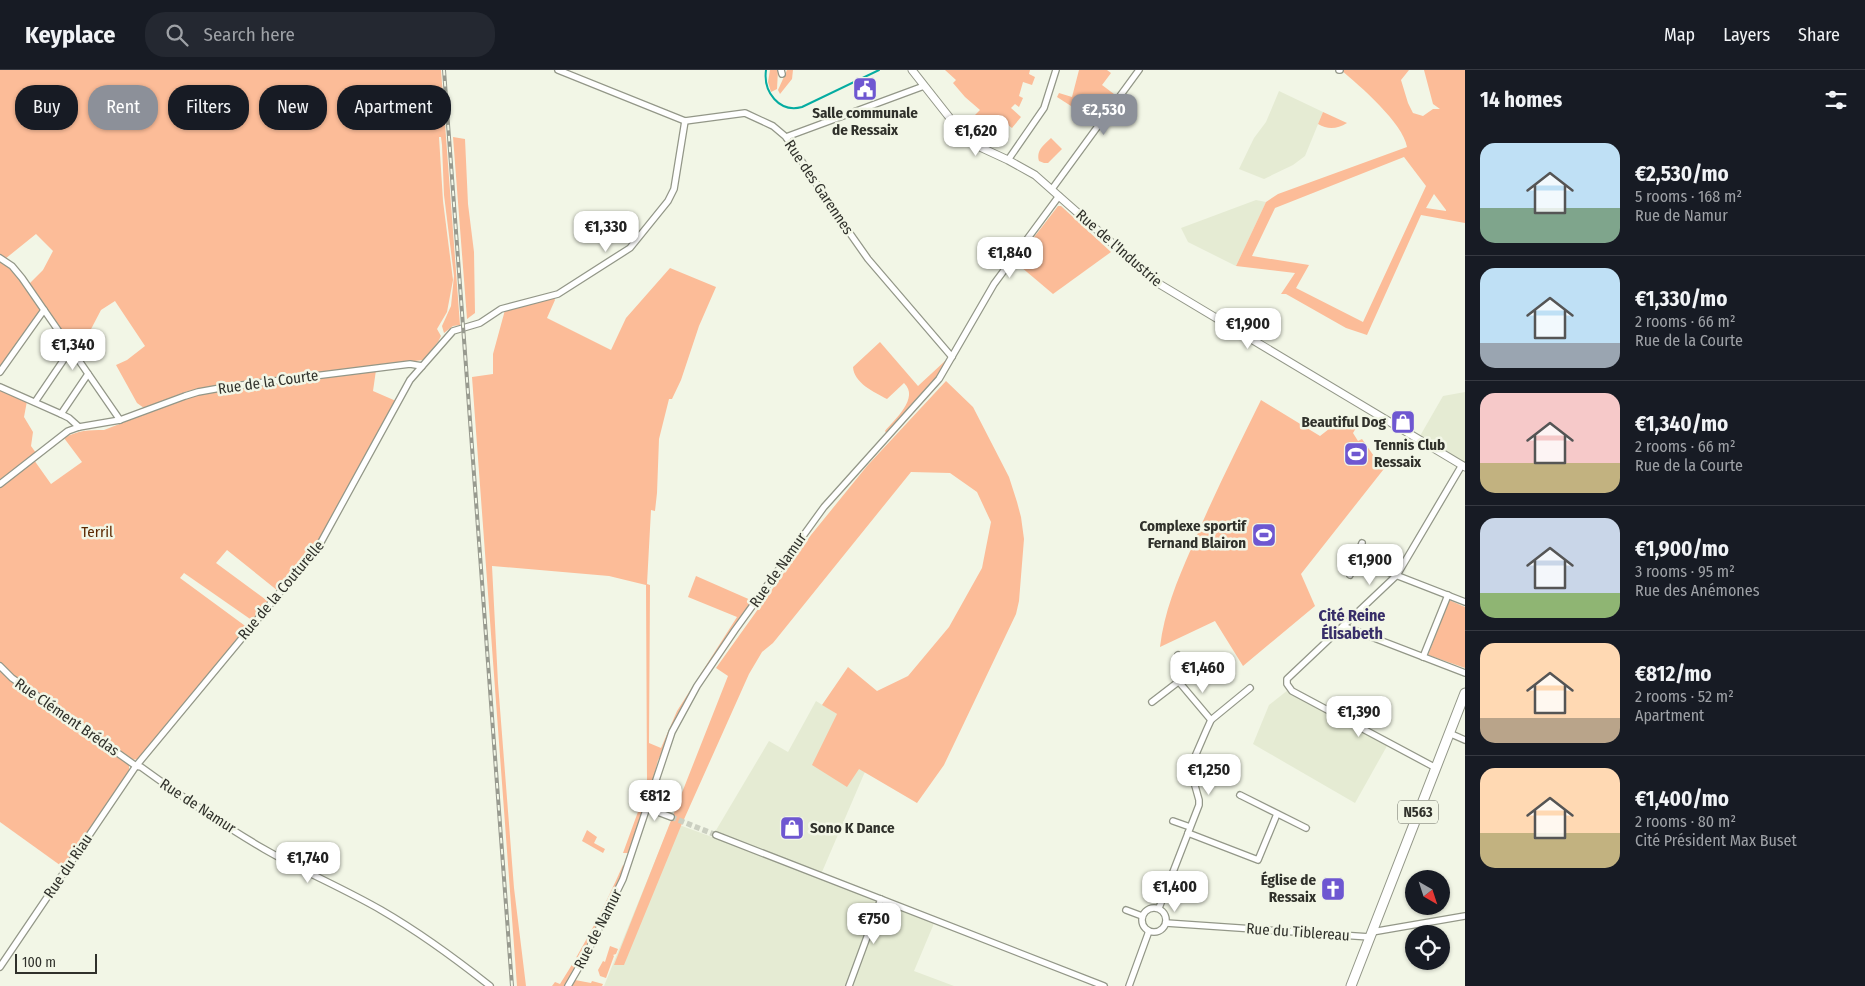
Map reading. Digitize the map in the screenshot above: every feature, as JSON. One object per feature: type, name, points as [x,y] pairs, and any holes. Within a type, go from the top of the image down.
[{"type":"main road","name":"N563","points":[[1351,986],[1465,693]]},
{"type":"street","points":[[558,70],[685,121]]},
{"type":"street","name":"Rue de l'Industrie","points":[[912,70],[964,136],[982,148],[1034,175],[1117,250],[1156,282],[1464,466]]},
{"type":"street","points":[[1008,160],[1044,108],[1056,70]]},
{"type":"street","points":[[1052,190],[1139,70]]},
{"type":"street","points":[[786,137],[924,86]]},
{"type":"street","name":"Rue des Garennes","points":[[685,121],[745,112],[773,126],[786,137],[868,259],[952,357]]},
{"type":"street","name":"Rue de la Couturelle","points":[[136,766],[320,544],[405,389],[422,366],[449,335],[458,329],[468,328],[480,323],[501,309],[558,294],[630,248],[668,201],[674,189],[685,121]]},
{"type":"street","name":"Rue de Namur","points":[[568,986],[586,955],[623,879],[672,732],[690,698],[719,653],[824,507],[932,389],[944,373],[994,284],[1059,196]]},
{"type":"street","points":[[0,258],[12,266],[22,278],[120,420]]},
{"type":"street","points":[[0,372],[44,310]]},
{"type":"street","points":[[35,402],[70,349]]},
{"type":"street","name":"Rue de la Courte","points":[[0,484],[56,439],[79,427],[120,420],[185,396],[226,387],[410,364],[422,366]]},
{"type":"street","points":[[61,414],[88,374]]},
{"type":"street","points":[[0,387],[61,414],[79,427]]},
{"type":"street","points":[[1436,768],[1292,691],[1287,684],[1287,679],[1397,575],[1464,466]]},
{"type":"street","points":[[1350,575],[1362,542]]},
{"type":"street","points":[[1357,560],[1465,602]]},
{"type":"street","points":[[1423,656],[1448,595]]},
{"type":"street","points":[[1343,626],[1465,673]]},
{"type":"street","points":[[1152,702],[1191,672],[1178,655]]},
{"type":"street","name":"Rue Clément Brédas","points":[[0,666],[12,678],[136,766]]},
{"type":"street","points":[[1179,682],[1211,720]]},
{"type":"street","points":[[1159,908],[1199,806],[1190,768],[1211,720],[1250,688]]},
{"type":"street","points":[[1449,733],[1465,740]]},
{"type":"street","name":"Rue de Namur","points":[[136,766],[141,767],[175,792],[262,848],[366,902],[417,932],[490,986]]},
{"type":"street","name":"Rue du Riau","points":[[0,967],[136,766]]},
{"type":"street","points":[[1240,795],[1306,828]]},
{"type":"street","points":[[647,808],[671,817]]},
{"type":"street","points":[[1173,820],[1189,830],[1258,860],[1277,814]]},
{"type":"street","points":[[716,835],[1104,986]]},
{"type":"street","points":[[849,986],[881,900]]},
{"type":"street","points":[[1150,908],[1159,908],[1165,914],[1166,923],[1160,931],[1150,931],[1142,924],[1142,916],[1150,908]]},
{"type":"street","points":[[1126,910],[1142,916]]},
{"type":"street","name":"Rue du Tiblereau","points":[[1166,923],[1371,934],[1465,916]]},
{"type":"street","points":[[1129,986],[1150,931]]},
{"type":"shaded area","points":[[1279,91],[1323,112],[1305,156],[1293,165],[1264,179],[1239,169],[1254,138],[1266,122]]},
{"type":"shaded area","points":[[1256,200],[1266,202],[1236,266],[1188,242],[1181,228]]},
{"type":"shaded area","points":[[1465,392],[1465,464],[1420,436],[1443,396]]},
{"type":"shaded area","points":[[1288,690],[1387,746],[1355,803],[1253,744],[1269,705]]},
{"type":"shaded area","points":[[816,701],[882,742],[864,774],[819,879],[935,921],[914,971],[954,986],[604,986],[671,822],[712,837],[769,741],[788,752]]},
{"type":"green space","points":[[0,70],[441,70],[442,85],[337,85],[337,130],[445,130],[460,325],[453,326],[444,333],[442,326],[451,306],[454,276],[444,195],[442,145],[441,137],[439,137],[443,201],[453,280],[447,312],[437,329],[441,336],[423,360],[220,385],[188,391],[144,408],[137,403],[116,365],[127,360],[145,346],[115,301],[101,310],[78,354],[29,284],[43,270],[53,251],[36,234],[5,259],[0,256]]},
{"type":"green space","points":[[770,70],[778,70],[777,89],[771,92],[768,82]]},
{"type":"green space","points":[[787,70],[793,70],[792,79],[780,94],[778,90]]},
{"type":"green space","points":[[945,70],[1030,70],[1029,74],[1035,77],[1032,85],[1023,82],[1019,96],[1023,98],[1019,107],[1015,104],[1011,108],[1021,117],[1012,128],[1004,122],[1002,125],[988,115],[972,137],[962,128],[980,110],[965,97],[953,83],[956,80]]},
{"type":"green space","points":[[1079,70],[1107,70],[1111,73],[1102,85],[1118,97],[1107,111],[1092,100],[1082,113],[1057,97],[1059,93],[1072,97]]},
{"type":"green space","points":[[1341,70],[1409,70],[1401,80],[1408,103],[1413,113],[1423,116],[1433,109],[1440,109],[1433,104],[1424,70],[1465,70],[1465,223],[1421,215],[1367,335],[1346,328],[1286,294],[1281,294],[1295,273],[1236,266],[1266,202],[1278,194],[1407,147],[1404,137],[1389,116]],"holes":[[[1404,157],[1426,186],[1363,322],[1296,288],[1309,265],[1252,256],[1275,208]],[[1434,194],[1446,210],[1446,211],[1426,208]]]},
{"type":"green space","points":[[1323,112],[1347,123],[1340,127],[1332,128],[1322,126],[1318,124]]},
{"type":"green space","points":[[453,137],[465,139],[468,204],[474,252],[475,313],[467,319]]},
{"type":"green space","points":[[1051,138],[1062,149],[1048,163],[1044,163],[1039,161],[1038,157],[1041,148]]},
{"type":"green space","points":[[1058,206],[1061,206],[1111,252],[1053,294],[1015,262]]},
{"type":"green space","points":[[0,260],[19,277],[42,310],[0,369]]},
{"type":"green space","points":[[670,268],[716,287],[699,326],[681,380],[672,399],[669,399],[659,439],[657,493],[655,511],[651,510],[647,584],[650,585],[649,743],[661,748],[677,711],[737,617],[688,597],[696,576],[753,601],[730,633],[658,760],[630,853],[623,853],[647,780],[646,585],[609,576],[492,566],[498,683],[514,888],[526,986],[517,986],[472,377],[493,374],[493,354],[505,310],[554,298],[555,300],[547,318],[611,350],[626,318]]},
{"type":"green space","points":[[880,342],[918,386],[945,361],[945,367],[939,377],[887,434],[885,431],[907,402],[908,389],[904,383],[887,399],[861,382],[854,373],[853,367]]},
{"type":"green space","name":"Terril","points":[[376,370],[373,391],[396,401],[325,534],[278,591],[227,550],[216,563],[269,602],[253,621],[184,573],[180,578],[248,628],[139,759],[131,760],[11,675],[0,663],[0,487],[34,460],[51,484],[82,462],[64,438],[74,433],[88,430],[104,430],[194,395],[225,389]]},
{"type":"green space","points":[[946,381],[973,407],[1009,477],[1021,517],[1024,539],[1019,601],[1016,614],[944,765],[917,803],[859,769],[847,787],[812,765],[837,714],[822,705],[848,667],[877,691],[908,676],[949,627],[982,568],[991,522],[977,492],[950,473],[911,472],[773,643],[762,652],[749,674],[681,826],[624,965],[614,965],[728,676],[716,668],[811,535],[867,466]]},
{"type":"green space","points":[[0,388],[27,401],[24,417],[33,432],[31,446],[36,453],[0,480]]},
{"type":"green space","name":"Complexe sportif Fernand Blairon","points":[[1261,400],[1320,436],[1347,415],[1356,428],[1353,433],[1358,441],[1362,439],[1378,462],[1387,465],[1301,574],[1315,606],[1243,666],[1215,621],[1160,647],[1168,609],[1181,573],[1216,492]]},
{"type":"green space","points":[[1449,600],[1465,607],[1465,668],[1428,655]]},
{"type":"green space","points":[[0,668],[129,765],[129,772],[64,868],[0,822]]},
{"type":"green space","points":[[587,830],[597,837],[594,843],[605,849],[603,853],[582,841]]},
{"type":"green space","points":[[623,865],[626,867],[613,898],[565,986],[552,986],[555,982],[560,984],[601,911]]},
{"type":"green space","points":[[610,946],[618,949],[616,954],[613,955],[606,978],[600,976],[598,970],[603,961],[605,962]]},
{"type":"green space","points":[[575,980],[603,984],[602,986],[571,986]]},
{"type":"waterway","points":[[766,70],[767,86],[774,99],[786,107],[794,108],[802,107],[879,70]]},
{"type":"tunnel","points":[[671,817],[716,835]]},
{"type":"railway","points":[[444,70],[512,986]]},
{"type":"place","name":"Salle communale de Ressaix","points":[[865,89]]},
{"type":"place","name":"Beautiful Dog","points":[[1403,422]]},
{"type":"place","name":"Tennis Club Ressaix","points":[[1356,454]]},
{"type":"place","name":"Complexe sportif Fernand Blairon","points":[[1264,535]]},
{"type":"place","name":"Sono K Dance","points":[[792,828]]},
{"type":"place","name":"Église de Ressaix","points":[[1333,889]]},
{"type":"district","name":"Cité Reine Élisabeth","points":[[1352,624]]}]
